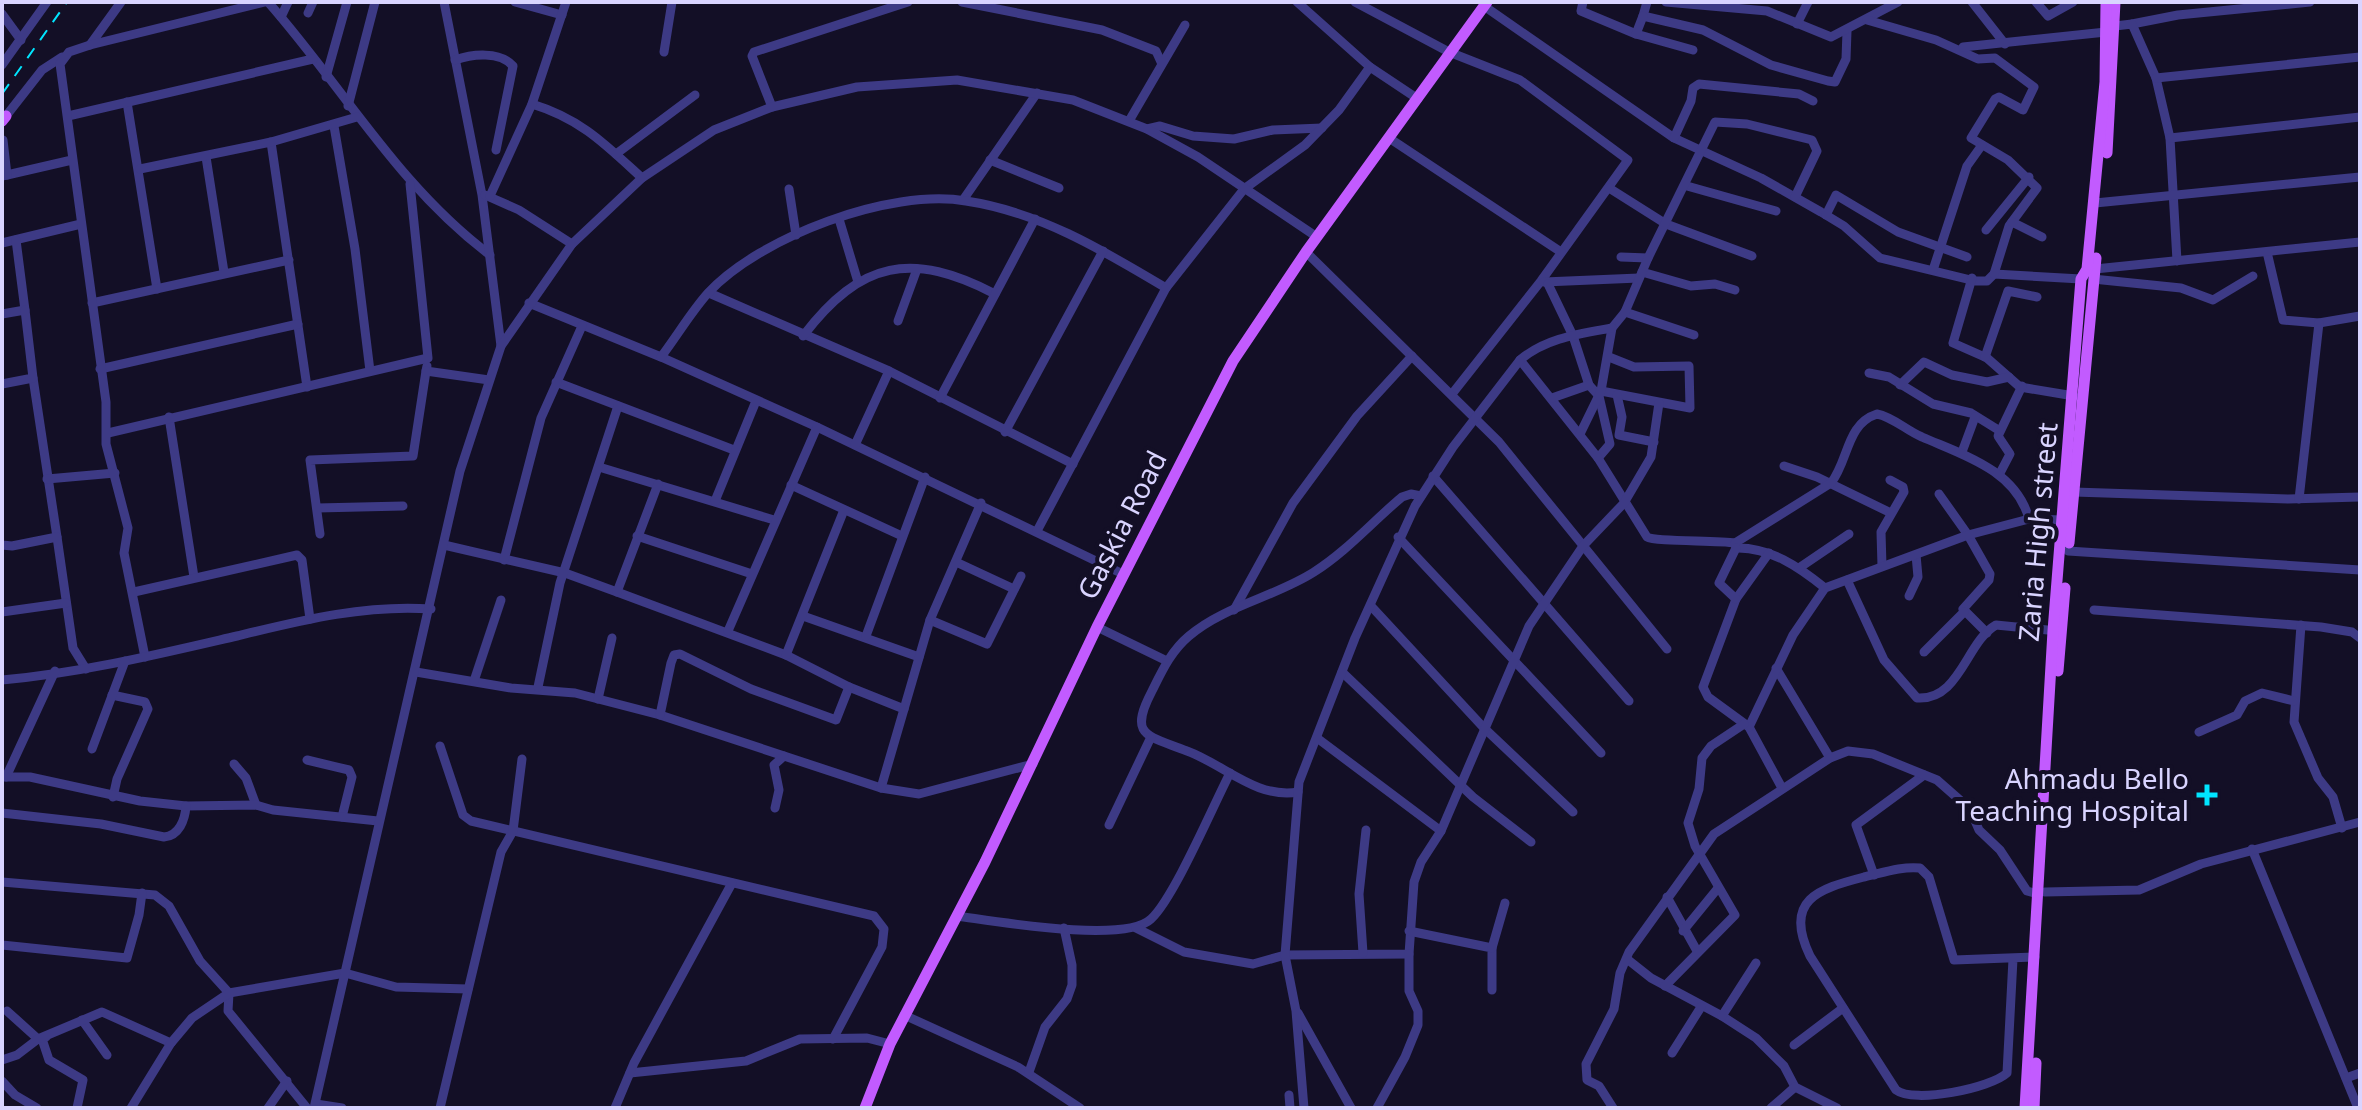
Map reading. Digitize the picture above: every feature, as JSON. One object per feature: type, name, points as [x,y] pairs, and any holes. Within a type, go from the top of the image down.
[{"type":"main road","name":"Zaria High street","points":[[2106,2],[2110,29]]},
{"type":"main road","name":"Zaria High street","points":[[2032,1068],[2063,520],[2074,396],[2098,203],[2110,29],[2115,2]]},
{"type":"main road","name":"Gaskia Road","points":[[865,1108],[904,1015],[957,916],[1123,574],[1226,374],[1306,252],[1485,4]]},
{"type":"main road","name":"Zaria High street","points":[[2057,631],[2074,492],[2090,276]]},
{"type":"main road","name":"Zaria High street","points":[[2032,1068],[2035,957],[2042,893]]},
{"type":"main road","points":[[2025,1108],[2032,1068]]},
{"type":"main road","points":[[2032,1068],[2034,1108]]},
{"type":"street","points":[[2,65],[47,2]]},
{"type":"street","points":[[4,118],[42,70],[62,57],[90,45],[266,2],[281,17],[410,184],[454,228],[490,255]]},
{"type":"street","points":[[281,17],[288,2]]},
{"type":"street","points":[[308,13],[313,2]]},
{"type":"street","points":[[326,77],[347,2]]},
{"type":"street","points":[[348,106],[375,2]]},
{"type":"street","points":[[444,2],[486,195],[501,346]]},
{"type":"street","points":[[515,2],[562,15]]},
{"type":"street","points":[[486,195],[532,104],[566,2]]},
{"type":"street","points":[[664,52],[672,2]]},
{"type":"street","points":[[772,107],[752,56],[754,52],[908,2]]},
{"type":"street","points":[[962,2],[1102,30],[1156,51],[1161,62]]},
{"type":"street","points":[[1297,2],[1370,67],[1418,99]]},
{"type":"street","points":[[1355,2],[1449,52],[1520,80],[1626,155],[1629,164],[1561,252],[1544,283],[1452,394]]},
{"type":"street","points":[[1583,2],[1581,11],[1636,34],[1693,50]]},
{"type":"street","points":[[1636,34],[1647,2]]},
{"type":"street","points":[[1666,2],[1752,6],[1831,37],[1898,2]]},
{"type":"street","points":[[1797,24],[1808,2]]},
{"type":"street","points":[[1972,2],[2005,44]]},
{"type":"street","points":[[2036,2],[2048,16],[2073,2]]},
{"type":"street","points":[[1867,20],[1948,45],[1972,49],[1979,44],[2005,44],[2110,29],[2178,15],[2310,2]]},
{"type":"street","points":[[90,45],[115,4]]},
{"type":"street","points":[[1485,4],[1674,138],[1749,172],[1826,215],[1880,258],[1987,281],[1994,274],[2012,222],[2037,191],[2029,177],[1971,138],[1995,99],[1999,97],[2023,110],[2034,87],[1995,58],[1978,59],[1948,45]]},
{"type":"street","points":[[2,15],[21,40]]},
{"type":"street","points":[[1643,16],[1703,30],[1771,65],[1835,82],[1846,59],[1847,31]]},
{"type":"street","points":[[2132,24],[2156,78],[2170,138],[2177,261]]},
{"type":"street","points":[[1129,121],[1185,25]]},
{"type":"street","points":[[455,60],[484,55],[507,60],[513,66],[496,150]]},
{"type":"street","points":[[62,57],[72,160],[108,433],[106,444],[128,528],[124,553],[145,657]]},
{"type":"street","points":[[2156,78],[2360,57]]},
{"type":"street","points":[[68,116],[313,59]]},
{"type":"street","points":[[1037,531],[1166,288],[1244,189],[1274,171],[1322,128],[1370,67]]},
{"type":"street","points":[[313,1107],[378,821],[431,609],[460,471],[501,346],[572,244],[642,178],[714,130],[772,107],[857,87],[957,80],[1073,100],[1129,121],[1172,140],[1317,237]]},
{"type":"street","points":[[1674,138],[1691,101],[1693,88],[1699,84],[1799,94],[1813,101]]},
{"type":"street","points":[[963,200],[1037,93]]},
{"type":"street","points":[[616,154],[695,95]]},
{"type":"street","points":[[127,102],[157,289]]},
{"type":"street","points":[[532,104],[562,113],[588,129],[642,178]]},
{"type":"street","points":[[140,169],[271,142],[357,117]]},
{"type":"street","points":[[2170,138],[2360,117]]},
{"type":"street","points":[[1580,434],[1600,393],[1612,328],[1625,312],[1715,122],[1807,137],[1817,151],[1795,197]]},
{"type":"street","points":[[334,126],[355,249],[370,371]]},
{"type":"street","points":[[1147,129],[1160,126],[1193,136],[1234,139],[1273,130],[1322,128]]},
{"type":"street","points":[[1389,138],[1561,252]]},
{"type":"street","points":[[3,140],[5,175],[72,160]]},
{"type":"street","points":[[271,142],[307,387]]},
{"type":"street","points":[[1933,270],[1967,166],[1982,145]]},
{"type":"street","points":[[206,157],[224,272]]},
{"type":"street","points":[[990,160],[1059,188]]},
{"type":"street","points":[[1986,230],[2029,177]]},
{"type":"street","points":[[2098,203],[2360,177]]},
{"type":"street","points":[[320,534],[310,460],[413,456],[428,358],[410,184]]},
{"type":"street","points":[[1687,186],[1776,211]]},
{"type":"street","points":[[1609,188],[1666,224],[1752,256]]},
{"type":"street","points":[[789,189],[796,235]]},
{"type":"street","points":[[486,195],[572,244]]},
{"type":"street","points":[[1826,215],[1836,195],[1870,212],[1887,227],[1967,257]]},
{"type":"street","points":[[661,357],[709,293],[753,255],[839,219],[908,203],[963,200],[1035,219],[1103,251],[1166,288]]},
{"type":"street","points":[[839,219],[858,282]]},
{"type":"street","points":[[940,398],[1035,219]]},
{"type":"street","points":[[2012,222],[2042,237]]},
{"type":"street","points":[[2,243],[81,224]]},
{"type":"street","points":[[16,240],[73,648],[86,669]]},
{"type":"street","points":[[2090,276],[2177,261],[2360,242]]},
{"type":"street","points":[[1005,432],[1103,251]]},
{"type":"street","points":[[1306,252],[1476,418],[1667,649]]},
{"type":"street","points":[[2267,252],[2283,320],[2319,323],[2360,316]]},
{"type":"street","points":[[1621,257],[1648,258]]},
{"type":"street","points":[[92,303],[289,260]]},
{"type":"street","points":[[803,336],[827,304],[858,282],[889,271],[917,269],[956,274],[995,294]]},
{"type":"street","points":[[898,321],[917,269]]},
{"type":"street","points":[[1994,274],[2090,276],[2181,288],[2213,300],[2253,276]]},
{"type":"street","points":[[1544,283],[1640,275],[1691,286],[1715,284],[1735,290]]},
{"type":"street","points":[[1972,278],[1953,343],[1985,357],[2022,386],[2074,396]]},
{"type":"street","points":[[1544,283],[1573,336],[1589,385],[1600,393],[1690,408],[1689,366],[1634,367],[1609,357]]},
{"type":"street","points":[[1985,357],[2008,291],[2037,297]]},
{"type":"street","points":[[709,293],[889,371],[1073,464]]},
{"type":"street","points":[[529,303],[661,357],[817,427],[981,503],[1123,574]]},
{"type":"street","points":[[2,314],[25,310]]},
{"type":"street","points":[[1625,312],[1694,335]]},
{"type":"street","points":[[2299,499],[2319,323]]},
{"type":"street","points":[[100,369],[298,324]]},
{"type":"street","points":[[504,560],[541,418],[582,326]]},
{"type":"street","points":[[1304,1108],[1296,1011],[1285,955],[1298,792],[1342,672],[1398,537],[1421,496],[1520,360],[1541,345],[1612,328]]},
{"type":"street","points":[[1234,610],[1293,503],[1357,416],[1412,356]]},
{"type":"street","points":[[108,433],[428,358]]},
{"type":"street","points":[[1520,360],[1598,458],[1624,503],[1653,541],[1687,538],[1753,547],[1799,568],[1825,588]]},
{"type":"street","points":[[1900,385],[1924,362],[1952,375],[1987,382],[2009,377]]},
{"type":"street","points":[[426,371],[489,380]]},
{"type":"street","points":[[855,445],[889,371]]},
{"type":"street","points":[[1869,373],[1889,377],[1922,400],[1975,417],[2000,431]]},
{"type":"street","points":[[2,384],[33,378]]},
{"type":"street","points":[[556,382],[734,450]]},
{"type":"street","points":[[1552,398],[1589,385]]},
{"type":"street","points":[[1999,475],[2010,454],[1999,441],[2000,431],[2022,386]]},
{"type":"street","points":[[1598,458],[1610,444],[1600,393]]},
{"type":"street","points":[[1617,395],[1622,417],[1619,435],[1654,442]]},
{"type":"street","points":[[715,501],[756,401]]},
{"type":"street","points":[[1377,1108],[1405,1057],[1418,1025],[1418,1011],[1409,991],[1409,931],[1414,882],[1421,862],[1441,831],[1483,727],[1515,665],[1529,626],[1583,546],[1624,503],[1651,457],[1659,403]]},
{"type":"street","points":[[538,687],[560,583],[618,406]]},
{"type":"street","points":[[1736,599],[1719,583],[1736,545],[1831,483],[1840,470],[1854,429],[1877,414],[1920,436],[1962,452],[1999,475],[2025,504],[2029,519]]},
{"type":"street","points":[[169,417],[194,577]]},
{"type":"street","points":[[1962,452],[1975,417]]},
{"type":"street","points":[[728,631],[817,427]]},
{"type":"street","points":[[1784,466],[1831,483],[1891,513]]},
{"type":"street","points":[[599,467],[774,520]]},
{"type":"street","points":[[47,479],[115,473]]},
{"type":"street","points":[[1433,476],[1629,701]]},
{"type":"street","points":[[866,636],[925,477]]},
{"type":"street","points":[[1882,566],[1879,541],[1904,492],[1903,487],[1890,480]]},
{"type":"street","points":[[617,592],[658,484]]},
{"type":"street","points":[[791,485],[902,536]]},
{"type":"street","points":[[2074,492],[2299,499],[2360,497]]},
{"type":"street","points":[[1298,792],[1261,791],[1208,759],[1151,737],[1141,725],[1140,715],[1167,661],[1196,630],[1307,576],[1343,552],[1402,497],[1411,494],[1421,496]]},
{"type":"street","points":[[1924,652],[1964,612],[1964,605],[1990,578],[1968,535],[1939,494]]},
{"type":"street","points":[[881,788],[930,620],[981,503]]},
{"type":"street","points":[[317,508],[403,506]]},
{"type":"street","points":[[786,655],[844,510]]},
{"type":"street","points":[[1665,986],[1735,915],[1698,851],[1688,823],[1699,789],[1702,758],[1711,746],[1747,726],[1802,619],[1825,588],[1968,535],[2029,519],[2063,520]]},
{"type":"street","points":[[1799,568],[1849,534]]},
{"type":"street","points":[[637,536],[752,574]]},
{"type":"street","points":[[2,545],[12,546],[57,537]]},
{"type":"street","points":[[1398,537],[1515,665],[1601,753]]},
{"type":"street","points":[[444,545],[565,573],[728,631],[904,709]]},
{"type":"street","points":[[2068,551],[2360,570]]},
{"type":"street","points":[[1769,553],[1736,599],[1703,687],[1708,697],[1747,726],[1782,788]]},
{"type":"street","points":[[134,592],[297,555],[302,560],[310,619]]},
{"type":"street","points":[[1909,596],[1918,577],[1916,555]]},
{"type":"street","points":[[956,562],[1014,589]]},
{"type":"street","points":[[930,620],[987,644],[1021,576]]},
{"type":"street","points":[[1847,580],[1884,660],[1904,687],[1917,698],[1930,697],[1953,681],[1987,633],[2002,623],[2057,631]]},
{"type":"street","points":[[474,681],[501,600]]},
{"type":"street","points":[[2,612],[66,603]]},
{"type":"street","points":[[1371,606],[1483,727],[1573,812]]},
{"type":"street","points":[[2,680],[86,669],[310,619],[408,607],[431,609]]},
{"type":"street","points":[[2094,610],[2263,626],[2301,625],[2352,632],[2360,638]]},
{"type":"street","points":[[1964,612],[1987,633]]},
{"type":"street","points":[[803,616],[919,657]]},
{"type":"street","points":[[2301,625],[2294,722],[2318,778],[2333,797],[2342,828]]},
{"type":"street","points":[[1097,627],[1167,661]]},
{"type":"street","points":[[598,699],[612,638]]},
{"type":"street","points":[[660,715],[671,663],[674,655],[680,654],[751,689],[836,720],[849,687]]},
{"type":"street","points":[[92,749],[125,661]]},
{"type":"street","points":[[1776,668],[1830,758]]},
{"type":"street","points":[[55,671],[4,777],[30,777],[113,797],[186,806],[256,805],[273,810],[378,821]]},
{"type":"street","points":[[416,672],[511,688],[538,687],[598,699],[660,715],[881,788],[919,794],[1033,764]]},
{"type":"street","points":[[1342,672],[1459,783],[1531,842]]},
{"type":"street","points":[[2199,732],[2237,715],[2245,701],[2262,693],[2294,701]]},
{"type":"street","points":[[112,695],[145,702],[148,709],[117,779],[113,797]]},
{"type":"street","points":[[1109,825],[1151,737]]},
{"type":"street","points":[[1317,738],[1441,831]]},
{"type":"street","points":[[440,746],[463,815],[471,821],[864,912],[883,925],[882,947],[833,1039]]},
{"type":"street","points":[[1613,1108],[1599,1086],[1587,1080],[1586,1064],[1614,1009],[1620,973],[1629,952],[1698,851],[1714,834],[1830,758],[1848,751],[1864,752],[1937,780],[1969,808],[1979,830],[2000,850],[2027,891],[2125,893],[2201,864],[2360,822]]},
{"type":"street","points":[[775,808],[779,790],[774,765],[784,756]]},
{"type":"street","points":[[440,1108],[501,852],[513,831],[522,759]]},
{"type":"street","points":[[307,760],[349,770],[352,777],[342,817]]},
{"type":"street","points":[[234,764],[246,778],[256,805]]},
{"type":"street","points":[[1136,928],[1154,916],[1230,773]]},
{"type":"street","points":[[1874,875],[1856,825],[1924,775]]},
{"type":"street","points":[[2,813],[101,824],[170,837],[183,824],[186,806]]},
{"type":"street","points":[[1363,953],[1359,894],[1366,830]]},
{"type":"street","points":[[2252,849],[2358,1108]]},
{"type":"street","points":[[2013,959],[2009,1067],[1999,1080],[1964,1090],[1910,1097],[1901,1094],[1805,946],[1802,911],[1812,895],[1828,886],[1915,867],[1925,870],[1954,960],[2035,957]]},
{"type":"street","points":[[2,882],[155,895],[169,906],[200,961],[229,993],[228,1011],[287,1081],[313,1107],[342,1108]]},
{"type":"street","points":[[615,1108],[630,1073],[732,883]]},
{"type":"street","points":[[1683,931],[1718,888]]},
{"type":"street","points":[[2,945],[127,958],[142,893]]},
{"type":"street","points":[[1667,897],[1683,931],[1697,951]]},
{"type":"street","points":[[1492,990],[1492,948],[1505,903]]},
{"type":"street","points":[[957,916],[1064,928],[1136,928],[1184,952],[1232,962],[1259,964],[1285,955],[1409,954]]},
{"type":"street","points":[[1029,1072],[1045,1027],[1067,999],[1072,985],[1072,965],[1064,928]]},
{"type":"street","points":[[1409,931],[1492,948]]},
{"type":"street","points":[[1627,959],[1665,986],[1722,1016],[1772,1053],[1795,1087],[1837,1108]]},
{"type":"street","points":[[1722,1016],[1756,963]]},
{"type":"street","points":[[131,1108],[171,1043],[192,1018],[229,993],[345,973],[396,987],[468,989]]},
{"type":"street","points":[[1672,1053],[1701,1007]]},
{"type":"street","points":[[1794,1045],[1843,1008]]},
{"type":"street","points":[[7,1011],[40,1039],[49,1060],[83,1080],[77,1108]]},
{"type":"street","points":[[1296,1011],[1351,1108]]},
{"type":"street","points":[[2,1060],[17,1055],[40,1039],[102,1012],[171,1043]]},
{"type":"street","points":[[904,1015],[1029,1072],[1080,1108]]},
{"type":"street","points":[[82,1020],[107,1055]]},
{"type":"street","points":[[630,1073],[746,1061],[800,1039],[867,1038],[890,1044]]},
{"type":"street","points":[[2009,1067],[2032,1068]]},
{"type":"street","points":[[2346,1078],[2360,1073]]},
{"type":"street","points":[[2,1081],[15,1095],[37,1108]]},
{"type":"street","points":[[268,1108],[287,1081]]},
{"type":"street","points":[[1771,1108],[1795,1087]]},
{"type":"street","points":[[1289,1095],[1290,1108]]},
{"type":"railway","points":[[2,94],[67,2]]},
{"type":"place","name":"Ahmadu Bello Teaching Hospital","points":[[2207,795]]}]
